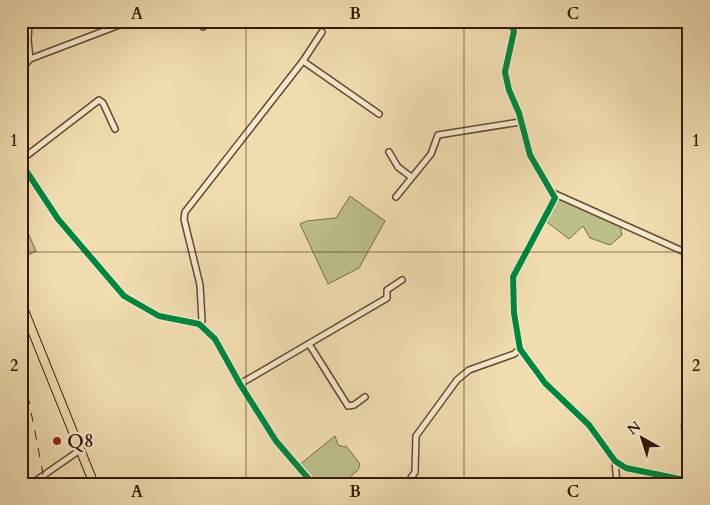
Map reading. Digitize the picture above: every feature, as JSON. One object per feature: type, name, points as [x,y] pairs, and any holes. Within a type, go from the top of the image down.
[{"type":"main road","points":[[21,303],[94,484]]},
{"type":"street","points":[[29,21],[30,59]]},
{"type":"street","points":[[21,68],[30,59],[130,21]]},
{"type":"street","points":[[201,21],[203,27]]},
{"type":"street","points":[[509,21],[514,31],[505,72],[508,90],[530,155],[553,193],[555,202],[513,277],[514,313],[520,349],[545,383],[600,437],[615,461],[626,468],[689,481]]},
{"type":"street","points":[[199,324],[202,321],[200,285],[184,214],[303,61],[322,32]]},
{"type":"street","points":[[303,61],[379,114]]},
{"type":"street","points":[[115,129],[104,103],[99,100],[21,161],[58,219],[124,296],[159,316],[199,324],[216,339],[240,384],[276,441],[313,484]]},
{"type":"street","points":[[396,197],[434,148],[438,135],[520,122]]},
{"type":"street","points":[[389,152],[398,167],[411,177]]},
{"type":"street","points":[[553,193],[689,254]]},
{"type":"street","points":[[240,384],[387,298],[387,290],[402,280]]},
{"type":"street","points":[[309,344],[348,406],[354,405],[365,397]]},
{"type":"street","points":[[407,484],[415,472],[416,436],[457,380],[469,370],[514,354],[520,349]]},
{"type":"street","points":[[31,484],[80,450]]},
{"type":"street","points":[[615,461],[617,484]]},
{"type":"green space","points":[[350,196],[385,221],[359,268],[328,284],[300,224],[307,221],[336,218]]},
{"type":"green space","points":[[559,199],[620,225],[622,235],[610,245],[590,238],[583,226],[569,239],[547,222]]},
{"type":"green space","points":[[21,217],[36,251],[21,259]]},
{"type":"green space","points":[[681,423],[689,423],[689,478],[684,477]]},
{"type":"green space","points":[[335,436],[338,445],[346,446],[360,464],[358,470],[342,484],[313,484],[299,465]]},
{"type":"railway","points":[[21,360],[45,484]]},
{"type":"cycle path","points":[[509,21],[514,31],[505,72],[509,90],[519,113],[530,155],[555,198],[513,277],[514,313],[520,349],[545,383],[589,425],[615,461],[626,468],[689,481]]},
{"type":"cycle path","points":[[21,163],[58,219],[124,296],[159,316],[199,324],[215,339],[240,384],[276,441],[313,484]]},
{"type":"place","name":"Q8","points":[[57,441]]}]
